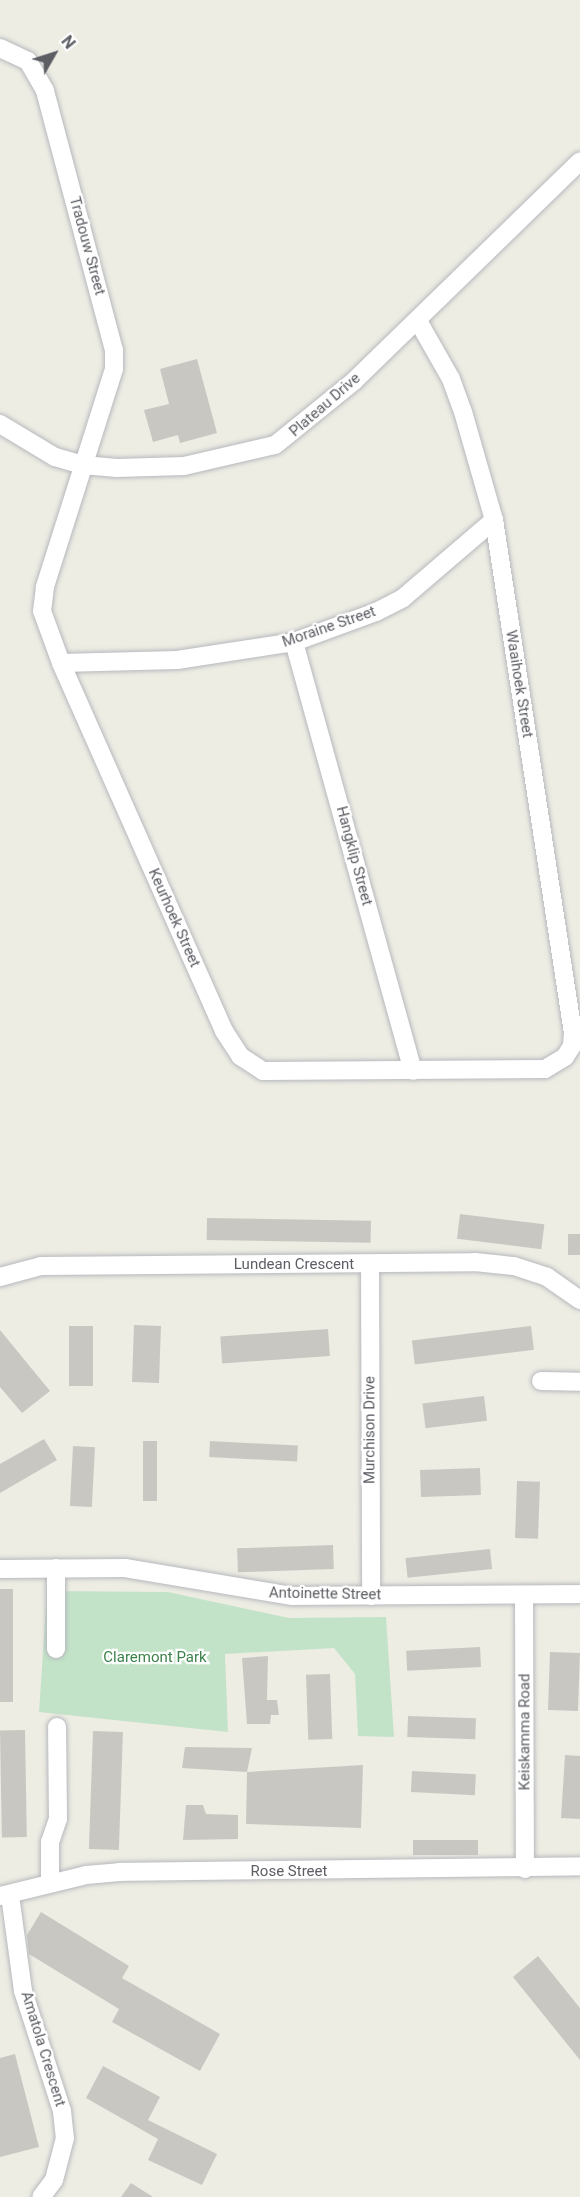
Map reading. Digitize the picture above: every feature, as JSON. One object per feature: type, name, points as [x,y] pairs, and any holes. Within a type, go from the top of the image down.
[{"type":"street","name":"Tradouw Street","points":[[0,48],[28,61],[45,91],[114,350],[114,369],[83,465]]},
{"type":"street","name":"Plateau Drive","points":[[0,424],[55,457],[83,465],[164,468],[275,445],[302,427],[418,321],[580,161]]},
{"type":"street","name":"Waaihoek Street","points":[[418,321],[451,379],[463,412],[494,520],[573,1033],[572,1046],[565,1057]]},
{"type":"street","name":"Keurhoek Street","points":[[83,465],[42,602],[45,623],[232,1047],[249,1065],[263,1071],[545,1069],[565,1057]]},
{"type":"street","name":"Moraine Street","points":[[61,663],[177,660],[294,642],[376,612],[403,598],[494,520]]},
{"type":"street","name":"Hangklip Street","points":[[294,642],[413,1071]]},
{"type":"street","name":"Lundean Crescent","points":[[0,1277],[41,1266],[475,1262],[514,1266],[547,1277],[580,1300]]},
{"type":"street","name":"Murchison Drive","points":[[370,1264],[371,1596]]},
{"type":"street","points":[[541,1381],[580,1382]]},
{"type":"street","points":[[56,1568],[56,1649]]},
{"type":"street","name":"Antoinette Street","points":[[0,1569],[126,1568],[294,1596],[580,1594]]},
{"type":"street","name":"Keiskamma Road","points":[[524,1596],[525,1869]]},
{"type":"street","points":[[50,1883],[50,1842],[58,1819],[57,1727]]},
{"type":"street","name":"Rose Street","points":[[5,1896],[50,1883],[119,1872],[525,1869],[580,1866]]},
{"type":"street","name":"Amatola Crescent","points":[[5,1896],[23,1991],[63,2111],[65,2138],[54,2180],[41,2197]]},
{"type":"green space","name":"Claremont Park","points":[[47,1591],[168,1592],[289,1618],[386,1617],[394,1737],[358,1736],[355,1674],[334,1648],[225,1654],[228,1732],[39,1712]]},
{"type":"building","points":[[197,359],[217,433],[180,443],[178,435],[153,442],[144,410],[169,404],[160,369]]},
{"type":"building","points":[[460,1214],[544,1224],[541,1249],[457,1239]]},
{"type":"building","points":[[207,1218],[371,1221],[371,1243],[207,1240]]},
{"type":"building","points":[[568,1234],[580,1234],[580,1255],[568,1255]]},
{"type":"building","points":[[134,1325],[161,1326],[159,1383],[132,1382]]},
{"type":"building","points":[[69,1326],[93,1326],[93,1386],[69,1386]]},
{"type":"building","points":[[531,1326],[534,1350],[415,1364],[412,1341]]},
{"type":"building","points":[[328,1329],[330,1356],[222,1363],[220,1337]]},
{"type":"building","points":[[0,1330],[50,1391],[22,1413],[0,1387]]},
{"type":"building","points":[[484,1396],[487,1421],[426,1428],[422,1404]]},
{"type":"building","points":[[44,1439],[57,1460],[0,1493],[0,1464]]},
{"type":"building","points":[[143,1441],[157,1441],[157,1501],[143,1501]]},
{"type":"building","points":[[210,1441],[298,1446],[297,1462],[209,1457]]},
{"type":"building","points":[[73,1446],[95,1447],[92,1507],[70,1506]]},
{"type":"building","points":[[480,1468],[481,1495],[421,1497],[420,1470]]},
{"type":"building","points":[[517,1481],[540,1482],[538,1539],[515,1538]]},
{"type":"building","points":[[333,1545],[334,1569],[238,1572],[237,1548]]},
{"type":"building","points":[[490,1549],[492,1569],[408,1578],[405,1558]]},
{"type":"building","points":[[0,1589],[13,1589],[13,1702],[0,1702]]},
{"type":"building","points":[[480,1647],[481,1667],[407,1671],[406,1651]]},
{"type":"building","points":[[550,1652],[580,1653],[578,1711],[548,1710]]},
{"type":"building","points":[[268,1656],[267,1700],[277,1700],[279,1715],[271,1715],[270,1724],[247,1724],[242,1658]]},
{"type":"building","points":[[330,1674],[332,1739],[308,1740],[306,1675]]},
{"type":"building","points":[[408,1716],[476,1718],[475,1739],[407,1737]]},
{"type":"building","points":[[0,1730],[25,1730],[27,1837],[2,1837]]},
{"type":"building","points":[[93,1731],[123,1732],[119,1850],[89,1849]]},
{"type":"building","points":[[185,1747],[252,1748],[247,1772],[182,1768]]},
{"type":"building","points":[[565,1755],[580,1756],[580,1819],[561,1818]]},
{"type":"building","points":[[363,1765],[361,1828],[246,1824],[247,1772]]},
{"type":"building","points":[[412,1771],[476,1774],[475,1795],[411,1792]]},
{"type":"building","points":[[186,1805],[203,1805],[206,1814],[238,1815],[238,1839],[183,1840]]},
{"type":"building","points":[[413,1840],[478,1840],[478,1855],[413,1855]]},
{"type":"building","points":[[41,1912],[129,1966],[122,1978],[220,2034],[200,2071],[112,2022],[119,2009],[29,1954],[27,1935]]},
{"type":"building","points":[[538,1956],[580,2008],[580,2060],[513,1977]]},
{"type":"building","points":[[15,2054],[39,2147],[0,2157],[0,2058]]},
{"type":"building","points":[[103,2066],[160,2097],[148,2120],[217,2154],[202,2185],[148,2160],[158,2139],[86,2098]]},
{"type":"building","points":[[131,2183],[153,2197],[121,2197]]}]
